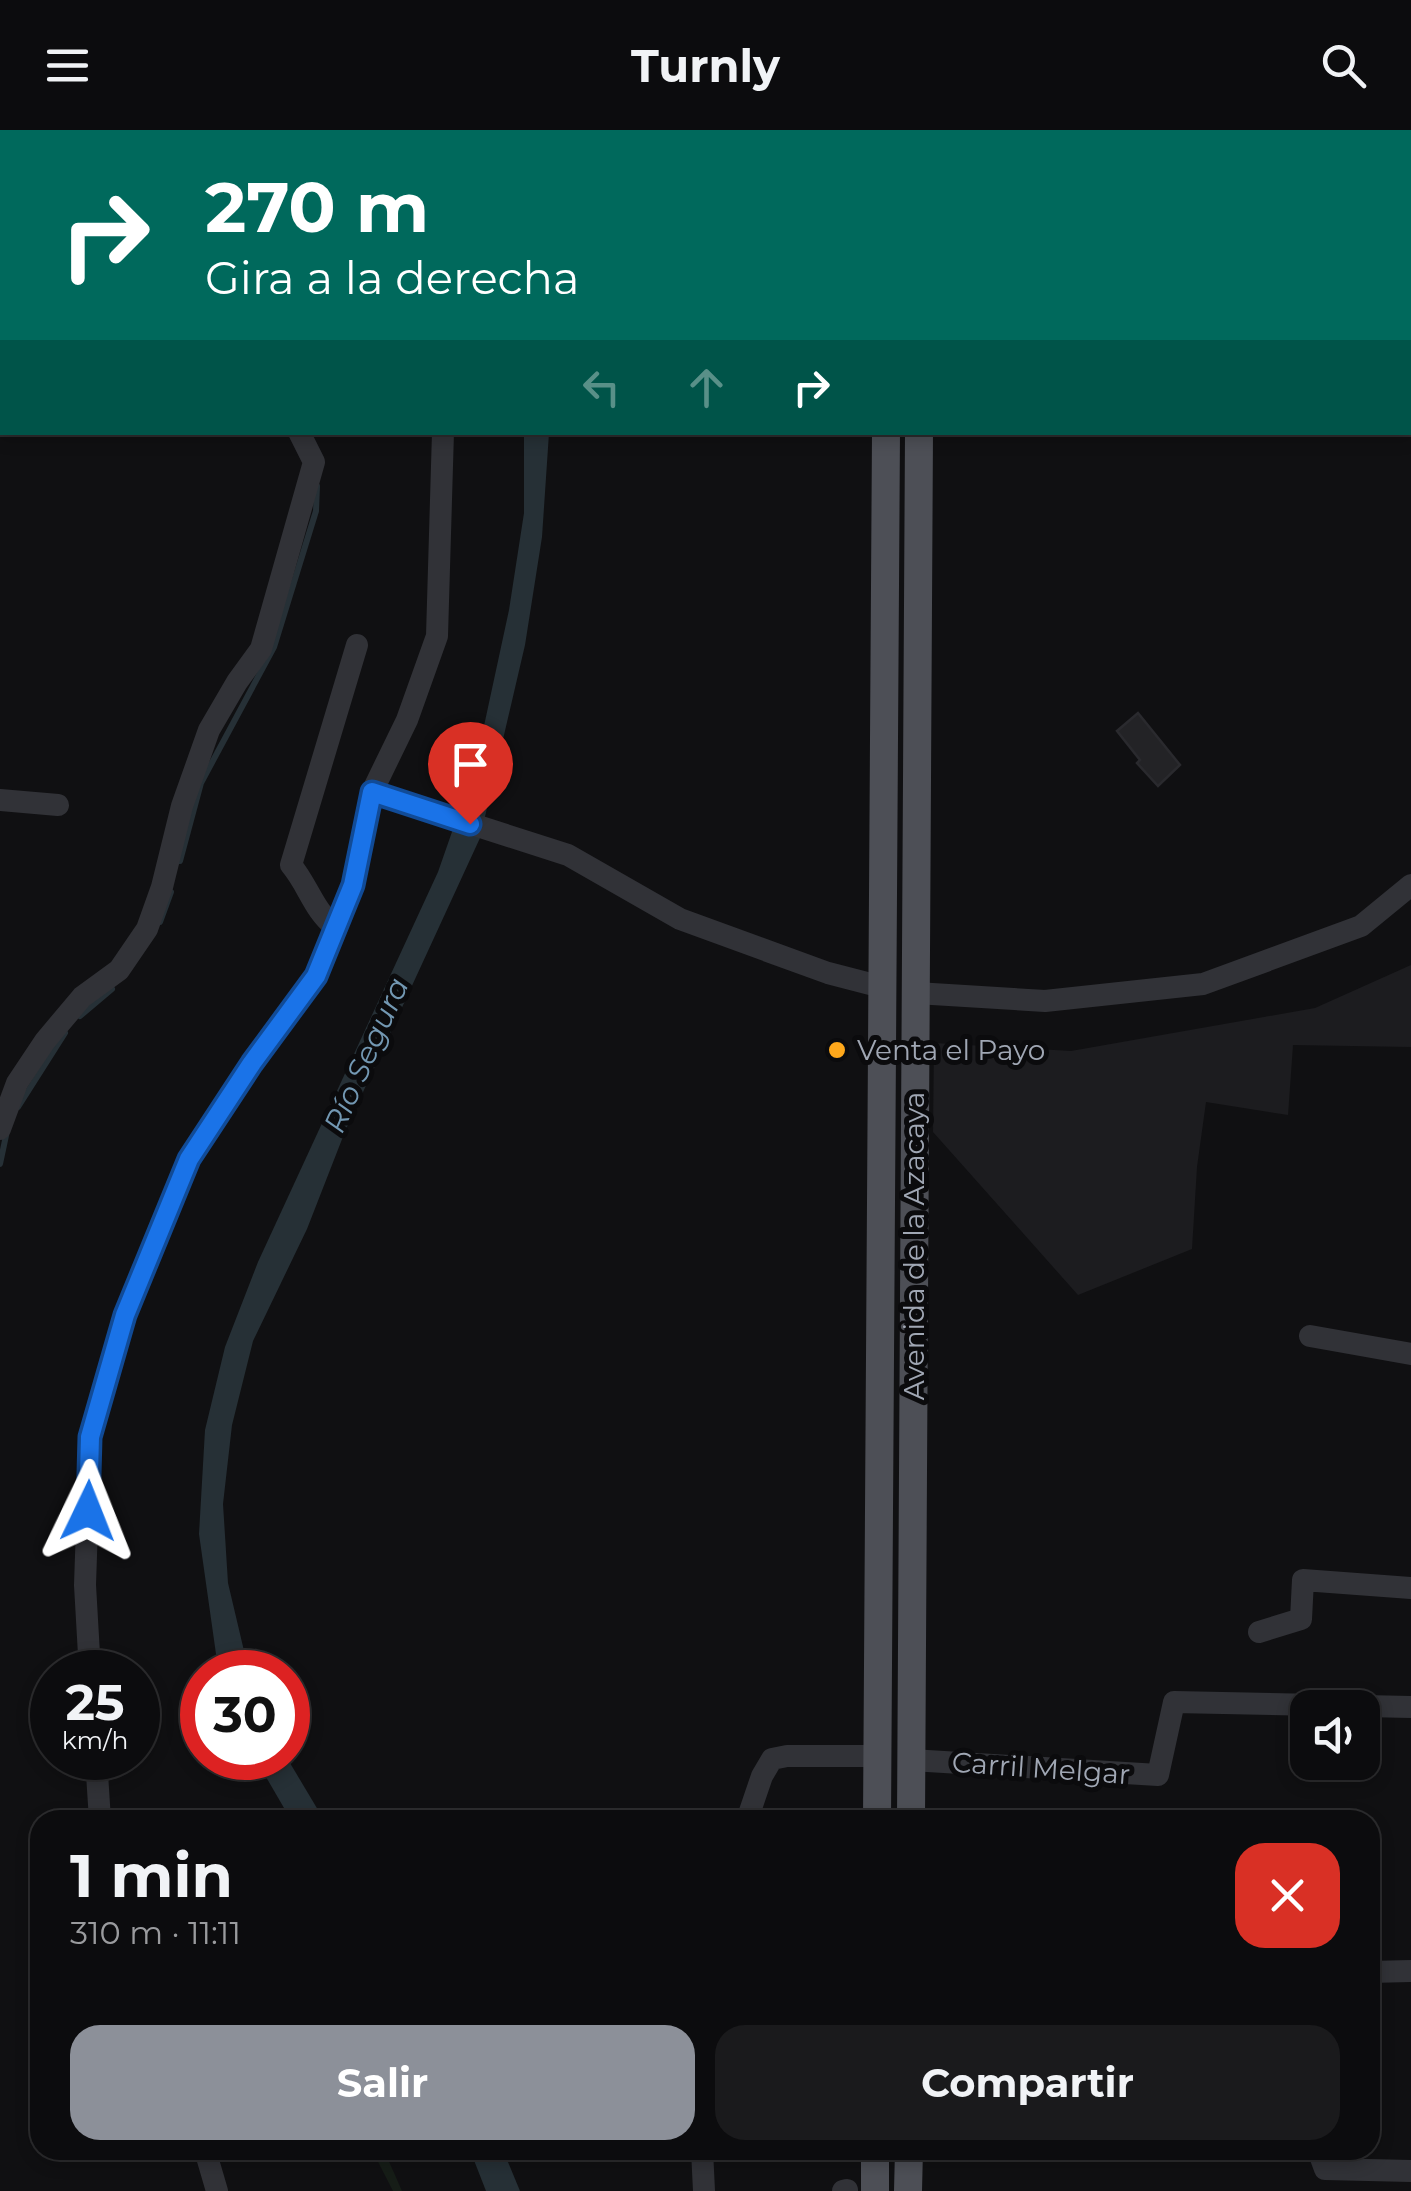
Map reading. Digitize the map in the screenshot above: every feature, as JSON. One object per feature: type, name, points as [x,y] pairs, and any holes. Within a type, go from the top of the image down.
[{"type":"main road","name":"Avenida de la Azacaya","points":[[878,1810],[886,435]]},
{"type":"main road","name":"Avenida de la Azacaya","points":[[911,1810],[919,435]]},
{"type":"main road","points":[[875,2191],[876,2160]]},
{"type":"main road","points":[[908,2191],[909,2160]]},
{"type":"street","points":[[0,1129],[17,1083],[45,1042],[82,997],[118,970],[147,929],[208,730],[262,649],[314,462],[300,435]]},
{"type":"street","points":[[88,1650],[84,1585],[90,1437],[125,1315],[189,1159],[316,976],[353,885],[372,792],[407,720],[437,636],[443,435]]},
{"type":"street","points":[[336,927],[324,918],[306,882],[291,865],[357,644]]},
{"type":"street","points":[[372,792],[568,855],[680,919],[828,972],[882,987]]},
{"type":"street","points":[[0,800],[58,805]]},
{"type":"street","points":[[916,994],[1044,1001],[1203,984],[1361,926],[1411,885]]},
{"type":"street","points":[[1310,1336],[1411,1354]]},
{"type":"street","points":[[1259,1632],[1301,1619],[1303,1580],[1411,1588]]},
{"type":"street","name":"Carril Melgar","points":[[911,1760],[1158,1775],[1174,1702],[1411,1707]]},
{"type":"street","points":[[750,1810],[772,1759],[878,1756]]},
{"type":"street","points":[[97,1780],[99,1810]]},
{"type":"street","points":[[1380,1972],[1411,1971]]},
{"type":"street","points":[[208,2160],[217,2191]]},
{"type":"street","points":[[702,2160],[704,2191]]},
{"type":"street","points":[[1321,2160],[1324,2169],[1411,2171]]},
{"type":"shaded area","points":[[1411,965],[1411,1047],[1293,1045],[1288,1115],[1206,1102],[1192,1249],[1078,1295],[933,1132],[934,1043],[1071,1051],[1315,1008]]},
{"type":"shaded area","points":[[377,2160],[388,2160],[402,2191],[393,2191]]},
{"type":"water","name":"Río Segura","points":[[524,435],[549,435],[542,537],[525,645],[480,838],[346,1129],[307,1229],[253,1341],[232,1425],[223,1504],[228,1583],[244,1650],[215,1650],[199,1534],[205,1430],[225,1347],[258,1262],[438,872],[476,763],[509,610],[524,513]]},
{"type":"water","points":[[268,1780],[300,1780],[318,1810],[285,1810]]},
{"type":"water","points":[[474,2160],[507,2160],[520,2191],[486,2191]]},
{"type":"building","points":[[1138,713],[1180,765],[1158,786],[1137,763],[1140,760],[1117,731]]},
{"type":"waterway","points":[[180,861],[201,783],[274,647],[316,511],[317,486]]},
{"type":"waterway","points":[[160,922],[171,892]]},
{"type":"waterway","points":[[80,1016],[112,989]]},
{"type":"waterway","points":[[18,1107],[65,1033]]},
{"type":"waterway","points":[[0,1164],[7,1131]]},
{"type":"place","name":"Venta el Payo","points":[[837,1050]]},
{"type":"route","points":[[88,1511],[90,1437],[125,1315],[189,1159],[316,976],[353,885],[372,792],[470,824]]}]
